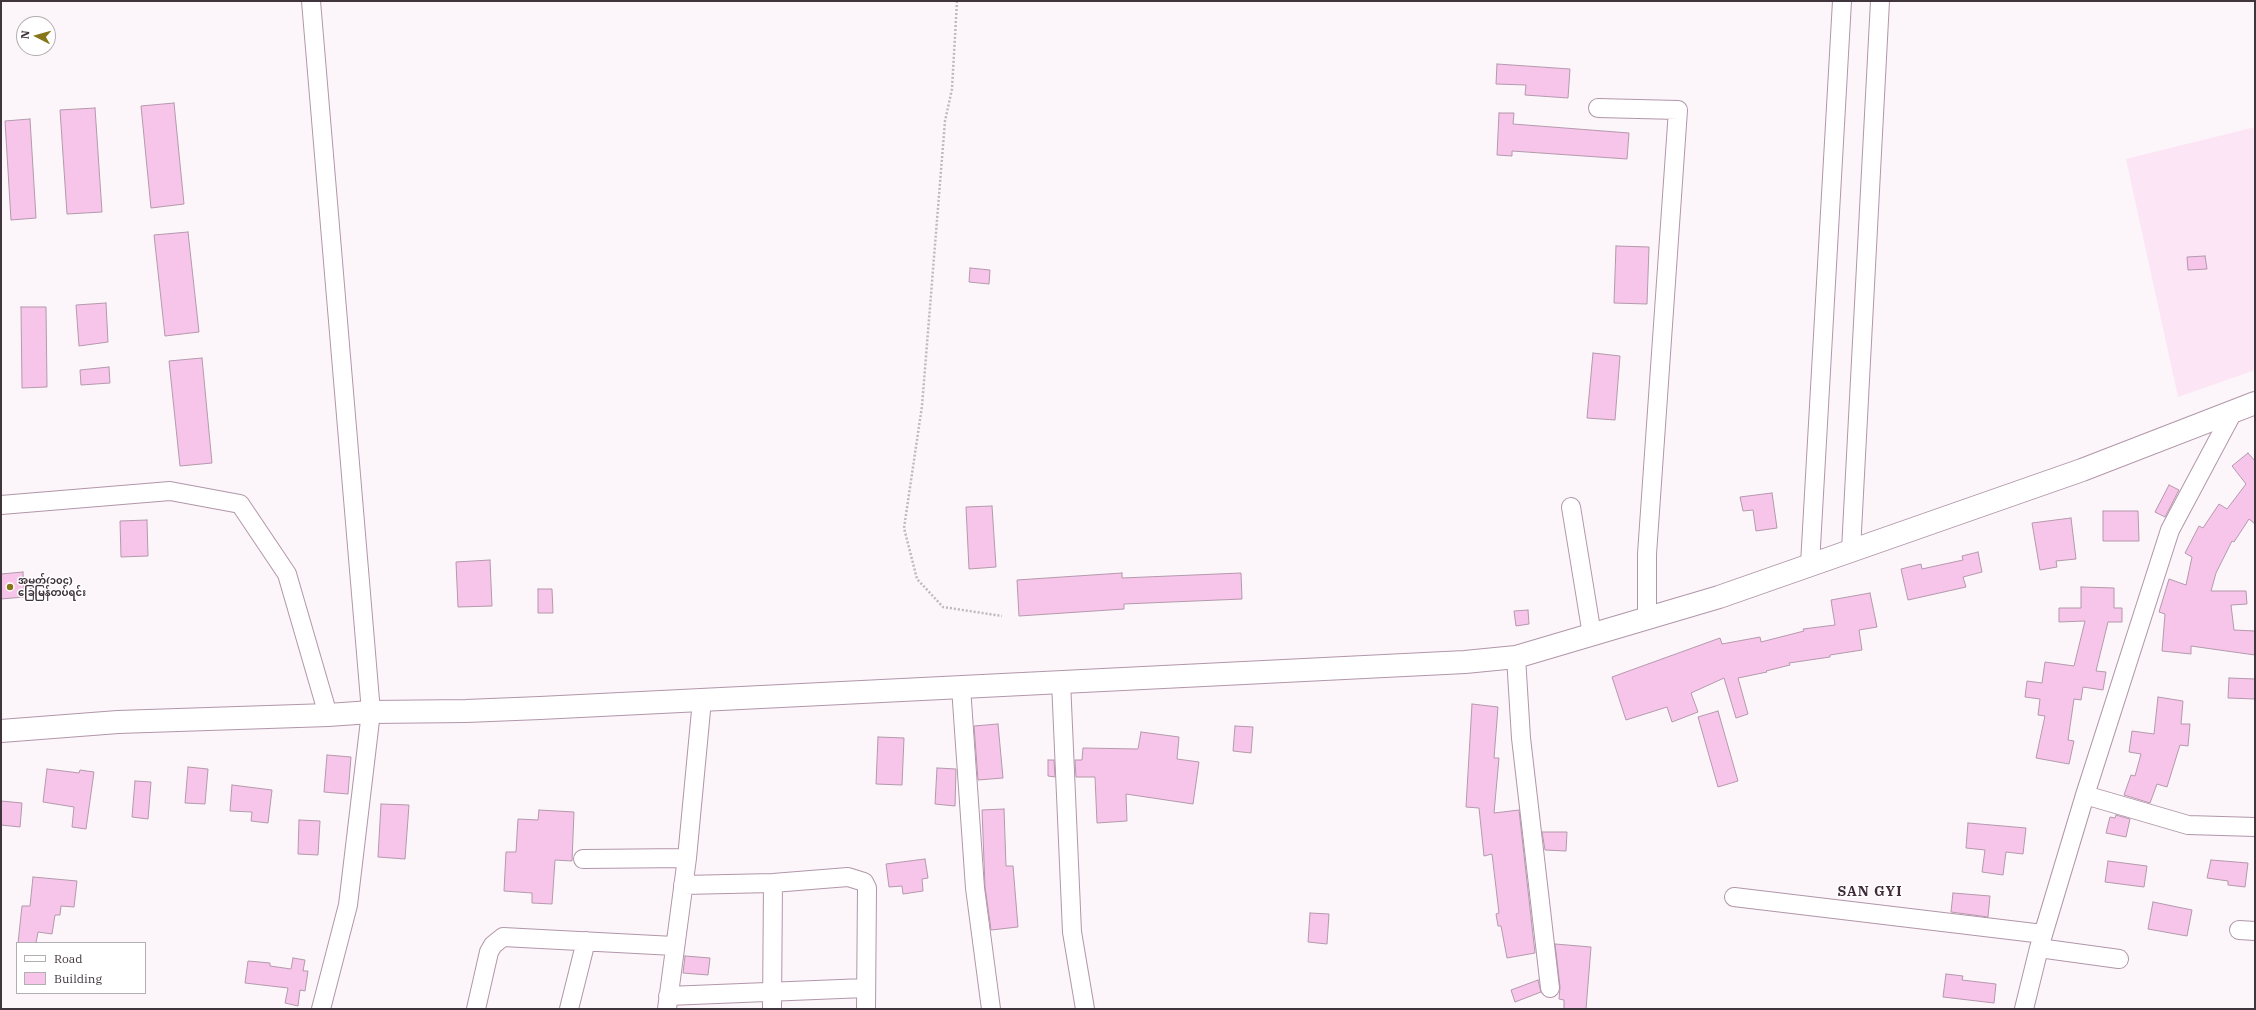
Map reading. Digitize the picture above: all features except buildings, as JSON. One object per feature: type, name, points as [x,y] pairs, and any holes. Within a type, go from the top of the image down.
[{"type":"highway","points":[[1,732],[118,722],[328,715],[371,712],[466,711],[1465,662],[1516,657],[1647,620],[1851,550],[2082,470],[2255,403]]},
{"type":"street","points":[[311,1],[371,712],[348,905],[321,1009]]},
{"type":"street","points":[[1810,564],[1842,1]]},
{"type":"street","points":[[1851,550],[1880,1]]},
{"type":"street","points":[[1598,108],[1678,110],[1647,554],[1647,620]]},
{"type":"street","points":[[2024,1009],[2041,941],[2170,530],[2234,410]]},
{"type":"street","points":[[1,505],[170,491],[240,504],[288,574],[328,715]]},
{"type":"street","points":[[1571,507],[1592,635]]},
{"type":"street","points":[[1516,657],[1521,738],[1550,988]]},
{"type":"street","points":[[1061,681],[1072,932],[1085,1009]]},
{"type":"street","points":[[961,687],[975,888],[991,1009]]},
{"type":"street","points":[[702,700],[687,858],[667,1003],[772,1000],[865,988]]},
{"type":"street","points":[[2086,795],[2188,825],[2255,827]]},
{"type":"street","points":[[584,859],[687,858]]},
{"type":"street","points":[[683,885],[772,883],[848,877],[864,882],[867,888],[866,1009]]},
{"type":"street","points":[[772,883],[772,1000]]},
{"type":"street","points":[[1734,897],[2041,941],[2119,959]]},
{"type":"street","points":[[476,1009],[490,952],[497,941],[507,937],[674,946]]},
{"type":"street","points":[[569,1009],[586,941]]},
{"type":"path","points":[[957,1],[952,89],[945,121],[922,406],[904,528],[917,579],[943,607],[1002,616]]},
{"type":"shaded area","points":[[2255,127],[2255,370],[2178,397],[2126,159]]},
{"type":"place","name":"အမှတ်(၁၀၄) ခြေမြန်တပ်ရင်း","points":[[10,587]]},
{"type":"district","name":"SAN GYI","points":[[1870,892]]}]
